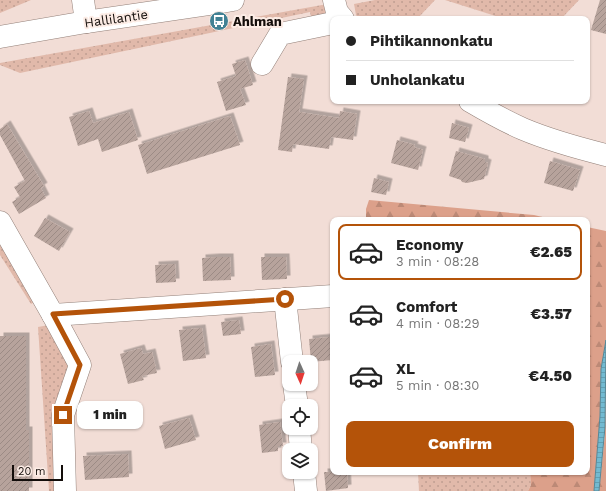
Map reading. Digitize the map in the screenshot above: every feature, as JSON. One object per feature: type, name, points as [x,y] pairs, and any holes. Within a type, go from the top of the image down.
[{"type":"street","points":[[84,0],[86,22]]},
{"type":"street","name":"Hallilantie","points":[[0,37],[86,22],[233,0]]},
{"type":"street","points":[[334,0],[337,12],[340,16]]},
{"type":"street","points":[[262,64],[280,34],[330,25]]},
{"type":"street","points":[[483,104],[500,108],[523,129],[606,155]]},
{"type":"street","points":[[0,222],[53,314],[80,365],[63,415],[65,491]]},
{"type":"street","points":[[53,314],[330,296]]},
{"type":"street","points":[[285,299],[291,355]]},
{"type":"street","points":[[305,479],[306,491]]},
{"type":"shaded area","points":[[0,0],[31,0],[0,13]]},
{"type":"shaded area","points":[[375,0],[435,0],[420,16],[357,16],[354,4]]},
{"type":"shaded area","points":[[445,0],[579,0],[564,16],[496,16]]},
{"type":"shaded area","points":[[322,5],[327,6],[328,13],[312,21],[310,12],[20,73],[0,65],[0,63]]},
{"type":"shaded area","points":[[0,233],[36,301],[31,304],[0,255]]},
{"type":"shaded area","points":[[49,325],[70,365],[52,423],[55,491],[49,491],[38,327]]},
{"type":"shaded area","points":[[418,475],[530,475],[531,485],[528,491],[419,491]]},
{"type":"green space","points":[[369,200],[542,217],[366,217],[366,209]]},
{"type":"green space","points":[[590,228],[606,231],[606,340],[601,369],[600,416],[594,491],[528,491],[531,485],[530,475],[590,475]]},
{"type":"green space","points":[[606,376],[606,491],[599,491],[605,434]]},
{"type":"water","points":[[606,340],[605,427],[599,491],[594,491],[600,416],[601,369]]},
{"type":"building","points":[[600,0],[606,0],[606,34],[591,30]]},
{"type":"building","points":[[245,60],[253,85],[240,89],[246,105],[226,111],[217,82],[236,76],[232,64]]},
{"type":"building","points":[[288,77],[304,79],[299,112],[339,118],[340,111],[357,114],[353,140],[331,137],[329,149],[293,144],[292,152],[278,150]]},
{"type":"building","points":[[89,111],[93,123],[129,112],[138,140],[102,152],[98,139],[78,146],[69,117]]},
{"type":"building","points":[[230,116],[240,145],[147,174],[138,145]]},
{"type":"building","points":[[452,123],[469,128],[465,142],[449,138]]},
{"type":"building","points":[[7,124],[44,186],[41,188],[46,198],[19,214],[12,202],[20,197],[14,187],[25,181],[0,135],[0,129]]},
{"type":"building","points":[[397,140],[415,145],[414,147],[423,150],[418,170],[391,163]]},
{"type":"building","points":[[456,151],[485,159],[485,162],[488,163],[484,179],[467,183],[449,176]]},
{"type":"building","points":[[550,161],[580,170],[573,191],[544,183]]},
{"type":"building","points":[[374,178],[389,182],[386,195],[371,192]]},
{"type":"building","points":[[45,218],[70,232],[59,251],[34,236]]},
{"type":"building","points":[[230,257],[231,280],[203,281],[202,258]]},
{"type":"building","points":[[261,257],[286,257],[287,279],[262,280]]},
{"type":"building","points":[[175,264],[176,282],[156,283],[155,265]]},
{"type":"building","points":[[239,320],[241,334],[223,336],[221,322]]},
{"type":"building","points":[[202,328],[206,358],[183,361],[179,330]]},
{"type":"building","points":[[0,336],[26,336],[26,430],[29,430],[29,491],[0,491]]},
{"type":"building","points":[[330,337],[330,360],[318,361],[318,355],[310,355],[309,339]]},
{"type":"building","points":[[271,344],[275,375],[255,377],[251,347]]},
{"type":"building","points":[[141,348],[143,354],[152,352],[157,373],[142,376],[144,380],[128,384],[120,354]]},
{"type":"building","points":[[189,418],[196,440],[165,449],[159,426]]},
{"type":"building","points":[[280,422],[283,443],[282,446],[278,446],[278,451],[262,453],[259,425]]},
{"type":"building","points":[[128,454],[129,477],[85,480],[83,456]]},
{"type":"building","points":[[324,472],[330,472],[330,475],[347,475],[348,488],[326,491]]},
{"type":"place","name":"Ahlman","points":[[219,21]]},
{"type":"route","points":[[63,415],[80,365],[53,314],[285,299]]}]
